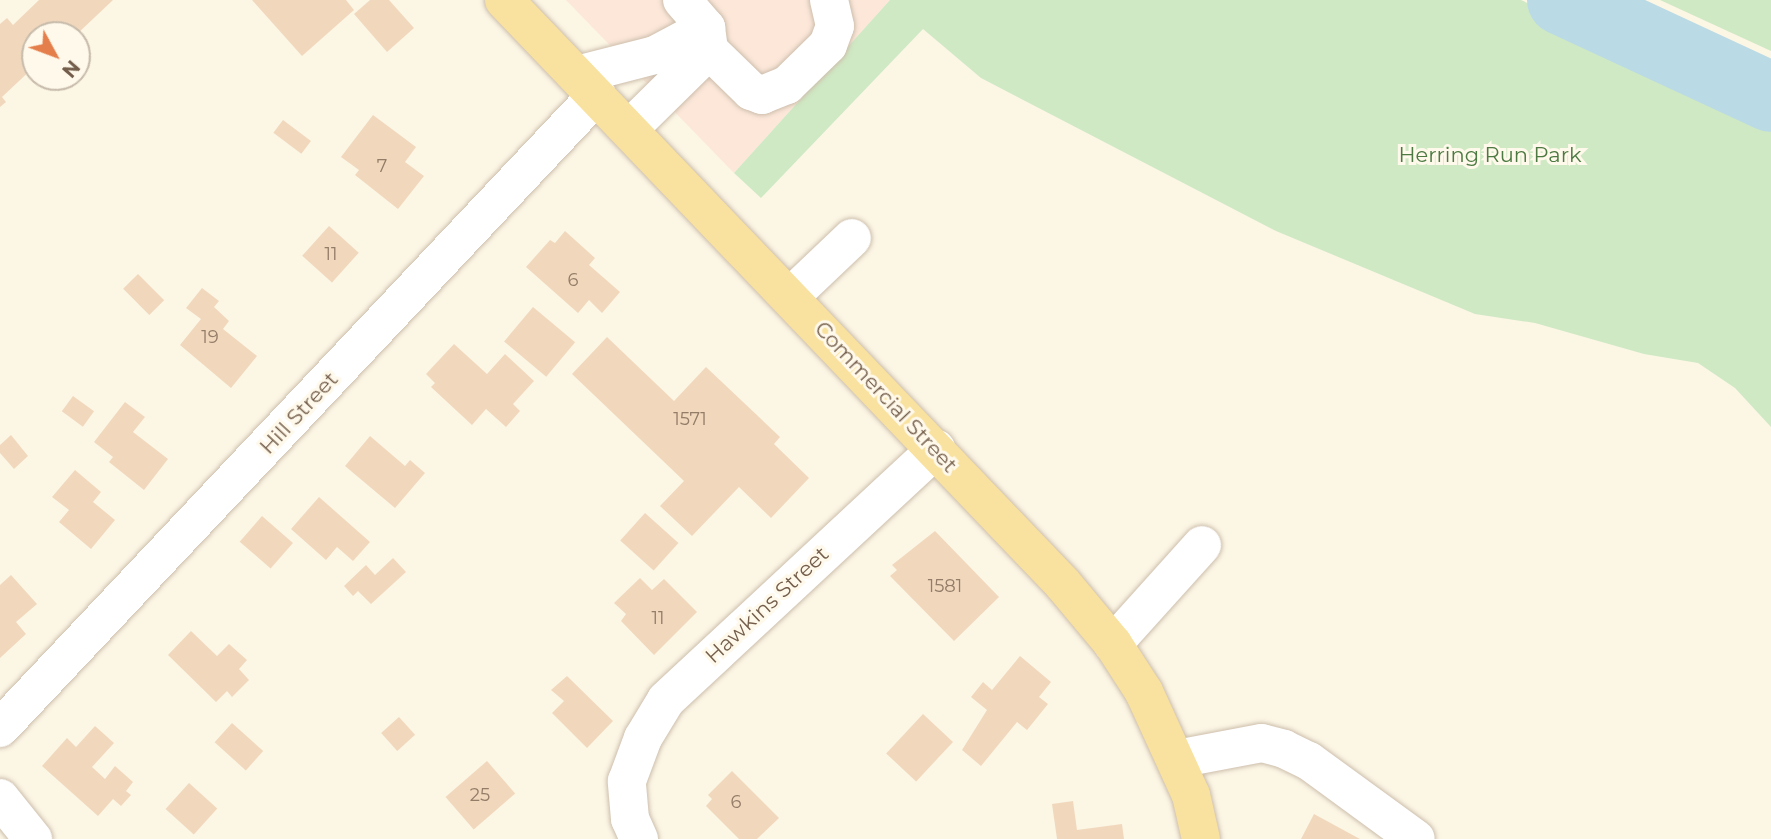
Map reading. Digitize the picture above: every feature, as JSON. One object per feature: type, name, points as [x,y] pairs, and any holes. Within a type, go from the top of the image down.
[{"type":"main road","name":"Commercial Street","points":[[504,0],[936,449],[1063,584],[1113,644],[1144,692],[1177,760],[1201,839]]},
{"type":"street","points":[[699,26],[751,91],[762,95],[774,92],[828,45],[835,26],[829,0]]},
{"type":"street","points":[[587,85],[655,55],[699,26]]},
{"type":"street","points":[[629,129],[699,26]]},
{"type":"street","name":"Hill Street","points":[[0,728],[587,85]]},
{"type":"street","points":[[791,296],[852,238]]},
{"type":"street","name":"Hawkins Street","points":[[639,839],[630,819],[627,781],[643,738],[666,700],[936,449]]},
{"type":"street","points":[[1113,644],[1202,545]]},
{"type":"street","points":[[1177,760],[1262,743],[1284,749],[1309,761],[1416,839]]},
{"type":"street","points":[[0,798],[33,839]]},
{"type":"shaded area","points":[[566,0],[890,0],[734,173]]},
{"type":"green space","name":"Herring Run Park","points":[[890,0],[1521,0],[1771,118],[1771,427],[1735,388],[1698,363],[1644,354],[1535,323],[1475,314],[1276,231],[981,78],[923,29],[761,198],[734,173]]},
{"type":"green space","points":[[1660,0],[1771,0],[1771,51]]},
{"type":"building","points":[[39,0],[113,0],[91,21],[21,21],[21,79],[2,97],[6,102],[0,107],[0,24],[7,18],[13,25]]},
{"type":"building","points":[[252,0],[346,0],[354,10],[302,56]]},
{"type":"building","points":[[370,0],[389,0],[414,28],[387,52],[354,14]]},
{"type":"building","points":[[373,115],[416,147],[405,162],[424,176],[398,209],[355,175],[359,170],[341,157]]},
{"type":"building","points":[[283,120],[311,141],[301,154],[273,133]]},
{"type":"building","points":[[329,226],[359,253],[332,282],[302,256]]},
{"type":"building","points":[[565,231],[595,258],[589,265],[620,292],[602,313],[589,300],[578,313],[526,267],[550,240],[555,243]]},
{"type":"building","points":[[138,274],[164,300],[149,315],[123,289]]},
{"type":"building","points":[[202,288],[219,301],[214,307],[229,321],[223,329],[257,356],[231,388],[180,345],[201,319],[186,308]]},
{"type":"building","points":[[533,307],[575,342],[546,377],[504,341]]},
{"type":"building","points":[[607,337],[674,401],[706,367],[780,437],[774,444],[809,478],[771,518],[739,487],[692,536],[660,506],[684,481],[572,374]]},
{"type":"building","points":[[454,344],[487,374],[505,354],[534,381],[513,404],[520,411],[506,427],[486,409],[472,425],[431,387],[435,383],[426,374]]},
{"type":"building","points":[[73,396],[94,411],[83,427],[62,411]]},
{"type":"building","points":[[125,402],[145,417],[133,432],[168,459],[144,490],[109,462],[113,457],[94,442]]},
{"type":"building","points":[[11,435],[28,456],[14,469],[0,453],[0,445]]},
{"type":"building","points":[[370,436],[405,466],[410,460],[425,473],[395,508],[345,466]]},
{"type":"building","points":[[75,470],[101,492],[93,502],[115,520],[91,549],[59,522],[69,510],[52,497]]},
{"type":"building","points":[[319,497],[370,542],[353,561],[337,547],[326,560],[291,529]]},
{"type":"building","points":[[645,513],[678,543],[654,571],[620,540]]},
{"type":"building","points":[[262,516],[293,543],[271,569],[240,542]]},
{"type":"building","points":[[935,531],[999,597],[954,641],[890,576],[897,570],[892,565]]},
{"type":"building","points":[[393,558],[406,572],[371,604],[358,591],[353,596],[344,586],[366,565],[375,575]]},
{"type":"building","points":[[11,575],[37,604],[16,622],[26,634],[0,658],[0,585]]},
{"type":"building","points":[[640,578],[652,590],[664,579],[697,612],[654,655],[621,621],[626,614],[614,603]]},
{"type":"building","points":[[191,631],[217,656],[229,644],[247,660],[239,669],[249,680],[232,697],[227,691],[216,702],[168,655]]},
{"type":"building","points":[[1020,656],[1051,682],[1039,697],[1048,704],[1027,730],[1017,722],[981,766],[962,750],[987,710],[971,697],[983,682],[992,690]]},
{"type":"building","points":[[567,676],[613,721],[587,748],[552,713],[564,701],[551,690]]},
{"type":"building","points":[[923,714],[953,742],[916,781],[886,753]]},
{"type":"building","points":[[399,717],[415,735],[397,751],[381,733]]},
{"type":"building","points":[[232,723],[263,751],[246,770],[215,742]]},
{"type":"building","points":[[95,726],[114,743],[92,767],[105,779],[115,766],[133,782],[126,791],[131,795],[121,806],[113,799],[98,816],[42,766],[67,738],[76,747]]},
{"type":"building","points":[[487,761],[515,793],[474,830],[445,797]]},
{"type":"building","points":[[732,771],[779,818],[757,839],[739,839],[706,806],[712,799],[708,795]]},
{"type":"building","points":[[189,783],[217,808],[194,834],[166,809]]},
{"type":"building","points":[[1073,801],[1077,830],[1122,824],[1124,839],[1057,839],[1052,804]]},
{"type":"building","points":[[1314,814],[1360,839],[1301,839]]},
{"type":"waterway","points":[[1562,0],[1771,97]]}]
